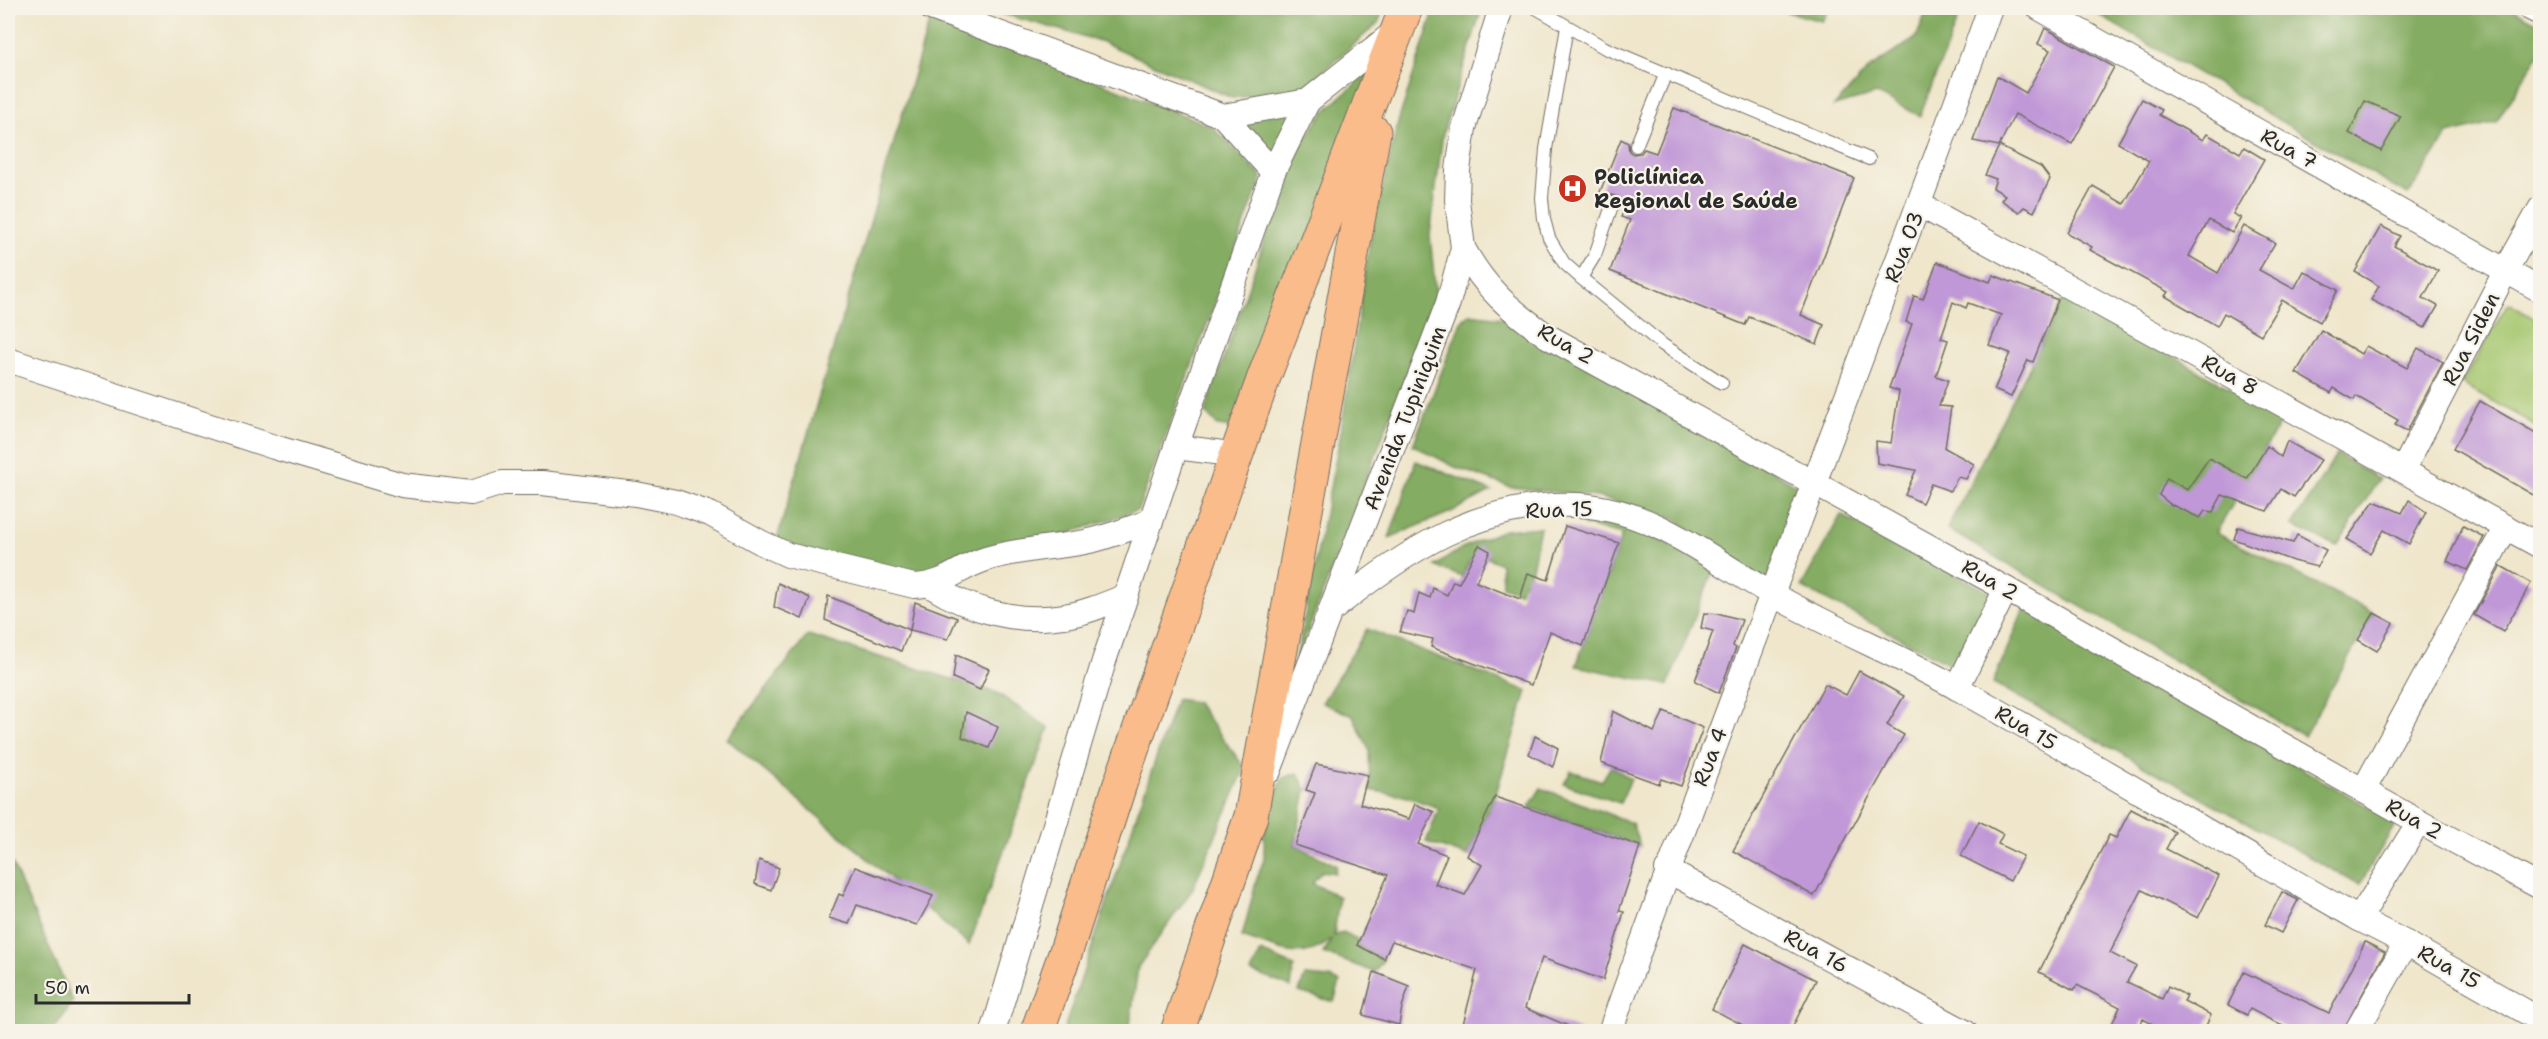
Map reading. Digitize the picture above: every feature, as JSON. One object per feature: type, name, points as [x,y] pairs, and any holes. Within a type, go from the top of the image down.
[{"type":"main road","points":[[1037,1032],[1120,784],[1264,377],[1398,29]]},
{"type":"main road","points":[[1177,1032],[1251,816],[1398,29]]},
{"type":"street","points":[[931,8],[1223,116],[1273,172]]},
{"type":"street","name":"Avenida Tupiniquim","points":[[1251,816],[1448,303],[1463,248],[1457,200],[1458,170],[1464,128],[1501,8]]},
{"type":"street","name":"Rua 03","points":[[1815,485],[1920,205],[1990,8]]},
{"type":"street","name":"Rua 7","points":[[2038,8],[2541,290]]},
{"type":"street","points":[[2530,8],[2541,13]]},
{"type":"street","points":[[993,1032],[1055,822],[1126,596],[1273,172],[1308,101],[1398,29]]},
{"type":"street","points":[[1223,116],[1308,101]]},
{"type":"street","name":"Rua 8","points":[[1920,205],[2541,546]]},
{"type":"street","name":"Rua Siden","points":[[2403,470],[2506,270],[2541,208]]},
{"type":"street","name":"Rua 2","points":[[1463,248],[1478,276],[1510,310],[1547,336],[1606,366],[2419,822],[2541,887]]},
{"type":"street","points":[[8,360],[274,447],[402,485],[471,493],[502,483],[542,483],[636,494],[676,502],[710,514],[788,555],[914,586],[931,586],[984,560],[1029,549],[1088,541],[1151,521]]},
{"type":"street","points":[[1176,447],[1238,454]]},
{"type":"street","name":"Rua 4","points":[[1610,1032],[1667,870],[1771,594],[1815,485]]},
{"type":"street","name":"Rua 15","points":[[1332,610],[1377,573],[1408,552],[1449,531],[1491,516],[1560,505],[1612,509],[1660,526],[1771,594],[1957,688],[2359,920],[2406,943],[2541,1020]]},
{"type":"street","points":[[2363,790],[2506,527]]},
{"type":"street","points":[[931,586],[954,600],[981,609],[1044,619],[1066,616],[1126,596]]},
{"type":"street","points":[[1957,688],[2006,589]]},
{"type":"street","points":[[2359,920],[2419,822]]},
{"type":"street","name":"Rua 16","points":[[1667,870],[1965,1032]]},
{"type":"street","points":[[2356,1032],[2406,943]]},
{"type":"lane","points":[[1536,8],[1605,48],[1869,159]]},
{"type":"lane","points":[[1567,27],[1546,149],[1542,198],[1544,219],[1550,238],[1564,262],[1581,278],[1663,345],[1722,383]]},
{"type":"lane","points":[[1636,146],[1666,73]]},
{"type":"lane","points":[[1581,278],[1595,255],[1613,203]]},
{"type":"green space","points":[[981,8],[1384,8],[1378,23],[1302,90],[1232,98],[1100,41]]},
{"type":"green space","points":[[1435,8],[1482,8],[1443,133],[1430,235],[1436,297],[1295,665],[1340,437],[1370,241],[1399,119]]},
{"type":"green space","points":[[1773,8],[1829,8],[1822,21]]},
{"type":"green space","points":[[1928,8],[1962,8],[1920,116],[1877,94],[1834,106],[1870,68],[1916,38]]},
{"type":"green space","points":[[2104,8],[2510,8],[2540,24],[2540,52],[2496,122],[2448,134],[2408,195],[2100,16]]},
{"type":"green space","points":[[931,16],[1211,126],[1262,177],[1138,510],[1055,538],[931,586],[774,549]]},
{"type":"green space","points":[[1376,65],[1240,429],[1218,426],[1205,412],[1294,155],[1323,113]]},
{"type":"green space","points":[[1308,101],[1273,172],[1223,116]]},
{"type":"green space","points":[[2065,296],[2283,418],[2216,533],[2374,613],[2304,736],[1947,529]]},
{"type":"green space","points":[[2508,303],[2540,322],[2540,428],[2462,384]]},
{"type":"green space","points":[[1469,314],[1503,318],[1592,359],[1805,491],[1766,581],[1670,516],[1597,497],[1510,487],[1455,467],[1413,445],[1461,322]]},
{"type":"green space","points":[[2337,454],[2379,479],[2337,546],[2292,526]]},
{"type":"green space","points":[[1416,461],[1491,491],[1451,512],[1389,538]]},
{"type":"green space","points":[[1588,515],[1627,522],[1714,568],[1668,685],[1576,666],[1622,535],[1584,525]]},
{"type":"green space","points":[[1841,515],[1995,595],[1956,667],[1801,587]]},
{"type":"green space","points":[[1540,527],[1532,569],[1519,592],[1502,586],[1501,564],[1486,557],[1470,561],[1462,577],[1435,566],[1462,548],[1504,530]]},
{"type":"green space","points":[[2024,608],[2396,823],[2360,885],[1993,683]]},
{"type":"green space","points":[[1367,629],[1527,691],[1495,797],[1467,856],[1426,842],[1439,808],[1404,796],[1370,790],[1369,750],[1353,716],[1322,703]]},
{"type":"green space","points":[[808,635],[997,693],[1049,728],[969,945],[727,739]]},
{"type":"green space","points":[[1176,699],[1196,702],[1245,768],[1192,890],[1138,967],[1129,1031],[1063,1032]]},
{"type":"green space","points":[[1611,766],[1631,779],[1620,803],[1564,784],[1571,771],[1602,781]]},
{"type":"green space","points":[[1298,773],[1306,790],[1295,845],[1336,865],[1335,873],[1322,871],[1312,883],[1339,897],[1334,936],[1343,932],[1359,940],[1357,945],[1384,959],[1374,972],[1323,953],[1332,939],[1321,947],[1299,953],[1288,952],[1242,937],[1264,859],[1265,809],[1276,797],[1282,778]]},
{"type":"green space","points":[[1541,788],[1632,823],[1640,846],[1529,807]]},
{"type":"green space","points":[[8,854],[73,1002],[53,1031],[8,1031]]},
{"type":"green space","points":[[1261,952],[1294,966],[1291,987],[1251,972]]},
{"type":"green space","points":[[1305,976],[1329,978],[1340,982],[1334,1002],[1299,992]]},
{"type":"building","points":[[2045,28],[2114,67],[2072,144],[2015,114],[1999,146],[1973,141],[1997,76],[2026,93],[2050,50],[2038,44]]},
{"type":"building","points":[[2142,99],[2162,110],[2159,115],[2203,140],[2207,134],[2240,153],[2244,147],[2264,159],[2233,214],[2241,218],[2232,233],[2209,220],[2189,256],[2218,273],[2244,226],[2275,243],[2259,270],[2294,289],[2304,271],[2338,290],[2320,322],[2282,300],[2261,335],[2224,313],[2217,326],[2165,296],[2168,292],[2090,250],[2092,247],[2067,233],[2093,186],[2124,204],[2149,161],[2118,143]]},
{"type":"building","points":[[2365,101],[2401,116],[2381,151],[2349,133]]},
{"type":"building","points":[[1674,108],[1854,178],[1801,315],[1824,325],[1817,344],[1749,317],[1745,325],[1610,271],[1630,220],[1621,217],[1625,208],[1621,206],[1619,197],[1611,195],[1605,200],[1598,197],[1621,139],[1628,143],[1629,151],[1633,154],[1641,153],[1644,149],[1656,153]]},
{"type":"building","points":[[1999,146],[2041,167],[2050,179],[2034,212],[2024,207],[2019,212],[2001,200],[2005,195],[1993,188],[1996,179],[1985,175]]},
{"type":"building","points":[[2381,226],[2400,236],[2394,246],[2438,271],[2423,298],[2438,306],[2425,328],[2371,300],[2379,286],[2355,272]]},
{"type":"building","points":[[1937,262],[1990,282],[1993,275],[2058,300],[2033,362],[2028,360],[2011,397],[1994,390],[2010,353],[1989,345],[2001,315],[1968,303],[1966,308],[1953,302],[1941,338],[1948,340],[1936,376],[1948,380],[1939,406],[1951,407],[1945,448],[1974,464],[1966,479],[1958,477],[1950,491],[1931,484],[1922,503],[1905,495],[1916,470],[1877,463],[1876,441],[1891,443],[1899,391],[1889,388],[1912,324],[1906,322],[1914,296],[1923,299]]},
{"type":"building","points":[[2321,330],[2361,354],[2366,346],[2407,368],[2418,348],[2443,362],[2407,431],[2395,425],[2398,420],[2356,396],[2354,400],[2334,388],[2331,393],[2296,373]]},
{"type":"building","points":[[2480,401],[2541,436],[2541,487],[2535,496],[2453,449]]},
{"type":"building","points":[[2287,441],[2321,460],[2294,497],[2281,489],[2267,511],[2222,495],[2213,512],[2205,511],[2200,518],[2170,504],[2159,495],[2167,478],[2187,490],[2209,458],[2247,479],[2267,446],[2281,457]]},
{"type":"building","points":[[2409,500],[2426,512],[2409,544],[2384,530],[2370,553],[2347,539],[2374,501],[2402,513]]},
{"type":"building","points":[[1565,526],[1619,543],[1583,646],[1550,632],[1531,685],[1431,647],[1433,639],[1400,632],[1407,611],[1414,614],[1419,593],[1430,598],[1433,588],[1447,595],[1453,581],[1459,583],[1479,545],[1490,551],[1476,582],[1520,599],[1528,573],[1548,580]]},
{"type":"building","points":[[2463,526],[2484,537],[2467,570],[2447,561]]},
{"type":"building","points":[[2238,527],[2293,543],[2297,535],[2326,550],[2317,567],[2293,561],[2234,539]]},
{"type":"building","points":[[2501,566],[2531,583],[2503,632],[2474,615]]},
{"type":"building","points":[[778,583],[810,598],[802,619],[774,607]]},
{"type":"building","points":[[828,596],[910,630],[901,651],[825,620]]},
{"type":"building","points":[[915,602],[957,618],[948,639],[910,630]]},
{"type":"building","points":[[1704,613],[1721,614],[1742,620],[1733,646],[1736,648],[1719,693],[1695,681],[1713,631],[1701,628]]},
{"type":"building","points":[[2374,613],[2393,623],[2377,651],[2358,640]]},
{"type":"building","points":[[956,655],[989,669],[980,690],[953,678]]},
{"type":"building","points":[[1859,671],[1904,696],[1887,725],[1904,735],[1814,896],[1733,851],[1825,684],[1846,695]]},
{"type":"building","points":[[1613,711],[1654,732],[1664,711],[1703,728],[1681,786],[1661,779],[1659,784],[1601,763]]},
{"type":"building","points":[[966,712],[998,727],[989,748],[962,737]]},
{"type":"building","points":[[1535,736],[1558,748],[1553,767],[1529,754]]},
{"type":"building","points":[[1316,764],[1368,775],[1360,804],[1409,819],[1415,804],[1434,812],[1418,844],[1447,855],[1435,884],[1465,895],[1482,865],[1467,856],[1495,797],[1640,846],[1619,911],[1624,912],[1603,980],[1542,958],[1525,1008],[1583,1032],[1461,1032],[1477,970],[1392,941],[1384,959],[1357,945],[1388,875],[1295,845],[1315,793],[1306,790]]},
{"type":"building","points":[[2131,809],[2175,832],[2166,849],[2219,876],[2198,918],[2142,890],[2110,953],[2136,966],[2127,982],[2162,999],[2168,986],[2187,996],[2184,1001],[2211,1015],[2203,1032],[2167,1032],[2143,1019],[2137,1032],[2108,1032],[2120,1007],[2077,985],[2074,990],[2039,972],[2109,835],[2116,838]]},
{"type":"building","points":[[1979,821],[2003,834],[1998,844],[2023,856],[2010,881],[1961,856]]},
{"type":"building","points":[[759,860],[779,868],[771,890],[755,884]]},
{"type":"building","points":[[855,867],[933,896],[917,925],[857,905],[849,924],[829,918],[839,894],[843,896]]},
{"type":"building","points":[[2282,892],[2298,900],[2281,933],[2265,925]]},
{"type":"building","points":[[2365,942],[2385,952],[2342,1032],[2294,1032],[2250,1009],[2247,1015],[2228,1005],[2244,972],[2329,1013]]},
{"type":"building","points":[[1745,944],[1816,980],[1790,1032],[1756,1032],[1712,1009]]},
{"type":"building","points":[[1374,972],[1409,986],[1399,1025],[1363,1015]]},
{"type":"place","name":"Policlínica Regional de Saúde","points":[[1573,189]]}]
